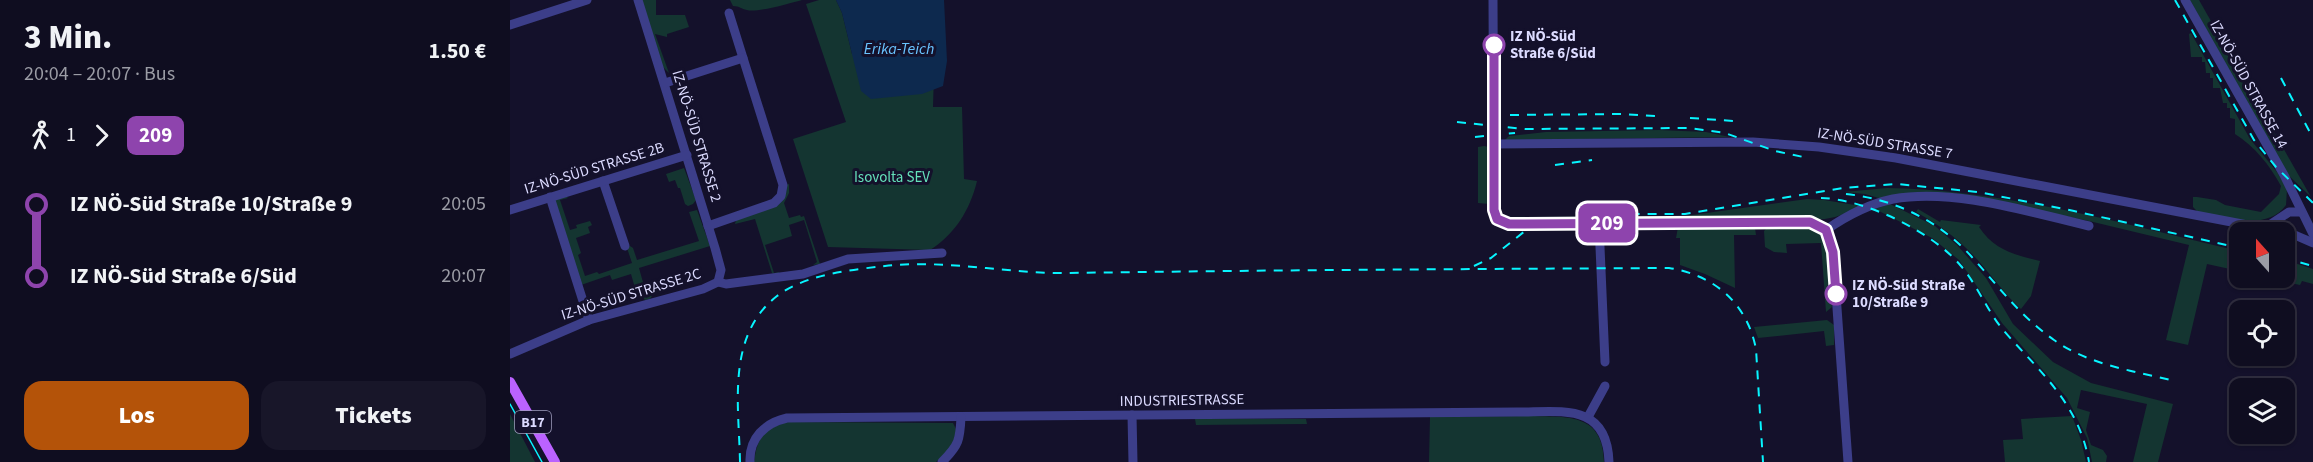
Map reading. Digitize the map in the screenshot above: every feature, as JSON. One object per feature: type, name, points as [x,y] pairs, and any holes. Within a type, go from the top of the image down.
[{"type":"main road","name":"B17","points":[[510,382],[555,462]]},
{"type":"street","points":[[510,25],[587,0]]},
{"type":"street","name":"IZ-NÖ-SÜD STRASSE 2","points":[[638,0],[721,270],[718,282]]},
{"type":"street","points":[[1493,0],[1494,214],[1497,219],[1509,224],[1810,222],[1823,228],[1833,252],[1848,462]]},
{"type":"street","name":"IZ-NÖ-SÜD STRASSE 14","points":[[2185,0],[2301,212]]},
{"type":"street","points":[[708,226],[774,203],[781,196],[783,185],[729,13]]},
{"type":"street","points":[[665,83],[743,58]]},
{"type":"street","name":"IZ-NÖ-SÜD STRASSE 7","points":[[1494,144],[1753,142],[1819,147],[1896,158],[2233,222]]},
{"type":"street","name":"IZ-NÖ-SÜD STRASSE 2B","points":[[510,210],[687,155]]},
{"type":"street","points":[[603,181],[625,246]]},
{"type":"street","name":"IZ-NÖ-SÜD STRASSE 14","points":[[2287,183],[2287,214]]},
{"type":"street","points":[[550,197],[589,320]]},
{"type":"street","points":[[1823,228],[1869,207],[1894,199],[1914,197],[1973,201],[2089,226]]},
{"type":"street","points":[[2274,222],[2287,214],[2301,212],[2306,216],[2313,234]]},
{"type":"street","points":[[2284,222],[2287,214]]},
{"type":"street","points":[[2298,236],[2306,230],[2308,223]]},
{"type":"street","points":[[1599,224],[1605,362]]},
{"type":"street","points":[[2295,235],[2313,243]]},
{"type":"street","name":"IZ-NÖ-SÜD STRASSE 2C","points":[[510,354],[589,320],[703,289],[718,282],[726,284],[803,274],[848,259],[942,253]]},
{"type":"street","points":[[1605,386],[1588,417],[1598,425],[1605,438],[1609,462]]},
{"type":"street","name":"INDUSTRIESTRASSE","points":[[750,462],[751,448],[758,434],[776,421],[787,418],[1517,412],[1575,412],[1588,417]]},
{"type":"street","points":[[1132,415],[1133,462]]},
{"type":"street","points":[[942,462],[957,445],[960,437],[961,417]]},
{"type":"green space","points":[[642,0],[656,0],[656,15],[685,15],[689,27],[667,34],[667,37],[655,34],[669,73],[662,66]]},
{"type":"green space","points":[[730,0],[802,0],[752,11],[733,6]]},
{"type":"green space","name":"Isovolta SEV","points":[[819,0],[836,0],[842,13],[852,54],[935,38],[933,107],[962,107],[964,179],[977,181],[966,211],[954,229],[930,250],[828,247],[793,139],[846,122],[806,4]]},
{"type":"green space","points":[[2190,0],[2199,0],[2311,197],[2286,173]]},
{"type":"green space","points":[[2191,33],[2250,139],[2277,172],[2287,189],[2286,205],[2278,213],[2268,218],[2233,219],[2198,212],[2193,207],[2193,197],[2197,197],[2261,212],[2279,194],[2281,186],[2261,157],[2235,134],[2235,119],[2230,118],[2230,108],[2227,108],[2227,103],[2223,103],[2220,88],[2213,88],[2213,78],[2210,78],[2210,73],[2206,73],[2202,57],[2191,57],[2189,34]]},
{"type":"green space","points":[[1659,130],[1706,132],[1730,137],[1505,140],[1509,136],[1546,132]]},
{"type":"green space","points":[[1478,147],[1489,147],[1489,204],[1478,203]]},
{"type":"green space","points":[[684,168],[696,200],[688,206],[675,180],[669,182],[666,174]]},
{"type":"green space","points":[[789,184],[789,193],[784,203],[789,218],[804,216],[820,264],[813,265],[817,262],[804,220],[789,225],[792,236],[765,245],[774,273],[779,272],[778,275],[772,273],[755,219],[735,224],[736,220],[778,205],[783,199],[786,185]]},
{"type":"green space","points":[[1887,188],[1932,190],[2064,210],[2229,249],[2229,269],[2207,264],[2188,345],[2166,340],[2189,245],[1987,200],[1882,199],[1865,194],[1844,192]]},
{"type":"green space","points":[[566,196],[568,198],[560,200],[570,230],[577,228],[576,225],[590,221],[592,225],[588,227],[590,233],[576,238],[581,253],[578,255],[585,276],[597,272],[599,274],[632,263],[627,248],[630,246],[637,260],[699,241],[689,212],[697,210],[710,246],[639,268],[646,293],[651,292],[650,299],[645,300],[635,288],[631,274],[612,280],[610,275],[581,285],[555,200]]},
{"type":"green space","points":[[1807,199],[1861,206],[1842,215],[1822,219],[1509,220],[1503,217],[1685,216]]},
{"type":"green space","points":[[1890,204],[1935,226],[1957,245],[1986,278],[2013,324],[2053,362],[2091,383],[2173,404],[2158,462],[2133,462],[2147,404],[2081,390],[2077,408],[2090,412],[2086,430],[2091,445],[2103,450],[2107,456],[2106,462],[2092,462],[2087,438],[2067,398],[2002,323],[1959,260],[1932,238],[1875,209]]},
{"type":"green space","points":[[1918,209],[1940,222],[1941,220],[1981,225],[1979,227],[1985,235],[1998,246],[2014,254],[2040,261],[2031,296],[2021,309],[1966,248],[1916,212]]},
{"type":"green space","points":[[1751,226],[1755,228],[1756,235],[1734,235],[1735,288],[1680,265],[1680,238],[1676,238],[1678,227]]},
{"type":"green space","points":[[1769,226],[1806,226],[1823,234],[1828,246],[1832,307],[1826,312],[1821,243],[1786,244],[1787,253],[1774,252],[1765,247],[1764,231]]},
{"type":"green space","points":[[2295,263],[2313,269],[2313,284],[2302,281],[2300,285],[2295,284]]},
{"type":"green space","points":[[1827,320],[1834,325],[1834,345],[1826,346],[1824,331],[1758,338],[1754,327]]},
{"type":"green space","points":[[510,414],[535,462],[510,462]]},
{"type":"green space","points":[[2072,416],[2086,462],[2005,462],[2003,440],[2023,439],[2021,419]]},
{"type":"green space","points":[[1430,417],[1571,418],[1582,421],[1598,435],[1604,462],[1429,462]]},
{"type":"green space","points":[[1195,419],[1306,419],[1307,424],[1196,425]]},
{"type":"green space","points":[[788,422],[953,423],[957,431],[951,448],[936,462],[754,462],[757,446],[763,435],[773,427]]},
{"type":"water","name":"Erika-Teich","points":[[836,0],[944,0],[947,61],[943,86],[922,94],[871,99],[861,91],[842,13]]},
{"type":"tram line","points":[[510,404],[542,462]]},
{"type":"railway","points":[[2175,0],[2254,140],[2276,167],[2313,203]]},
{"type":"railway","points":[[2281,78],[2313,138]]},
{"type":"railway","points":[[1510,115],[1656,116]]},
{"type":"railway","points":[[1690,118],[1734,121]]},
{"type":"railway","points":[[1457,122],[1525,129],[1689,128],[1725,133],[1775,151],[1808,158]]},
{"type":"railway","points":[[1475,137],[1515,133]]},
{"type":"railway","points":[[1555,165],[1592,160]]},
{"type":"railway","points":[[1474,266],[1491,258],[1525,231],[1555,221],[1597,214],[1685,214],[1843,188],[1897,184],[1978,192],[2229,246]]},
{"type":"railway","points":[[1846,194],[1898,206],[1930,222],[1958,243],[2030,321],[2068,349],[2112,366],[2175,381]]},
{"type":"railway","points":[[1821,198],[1858,204],[1877,211],[1916,230],[1949,253],[1967,274],[2004,331],[2057,390],[2077,423],[2089,462]]},
{"type":"railway","points":[[2295,261],[2313,266]]},
{"type":"railway","points":[[740,462],[739,373],[750,331],[761,312],[777,296],[815,278],[843,271],[908,264],[954,265],[1046,273],[1669,268],[1700,277],[1714,285],[1726,294],[1745,318],[1756,349],[1763,462]]},
{"type":"bus line","name":"209","points":[[1494,45],[1494,214],[1502,223],[1810,222],[1826,230],[1831,241],[1836,294]]},
{"type":"place","name":"IZ NÖ-Süd Straße 6/Süd","points":[[1494,45]]},
{"type":"place","name":"IZ NÖ-Süd Straße 10/Straße 9","points":[[1836,294]]}]
